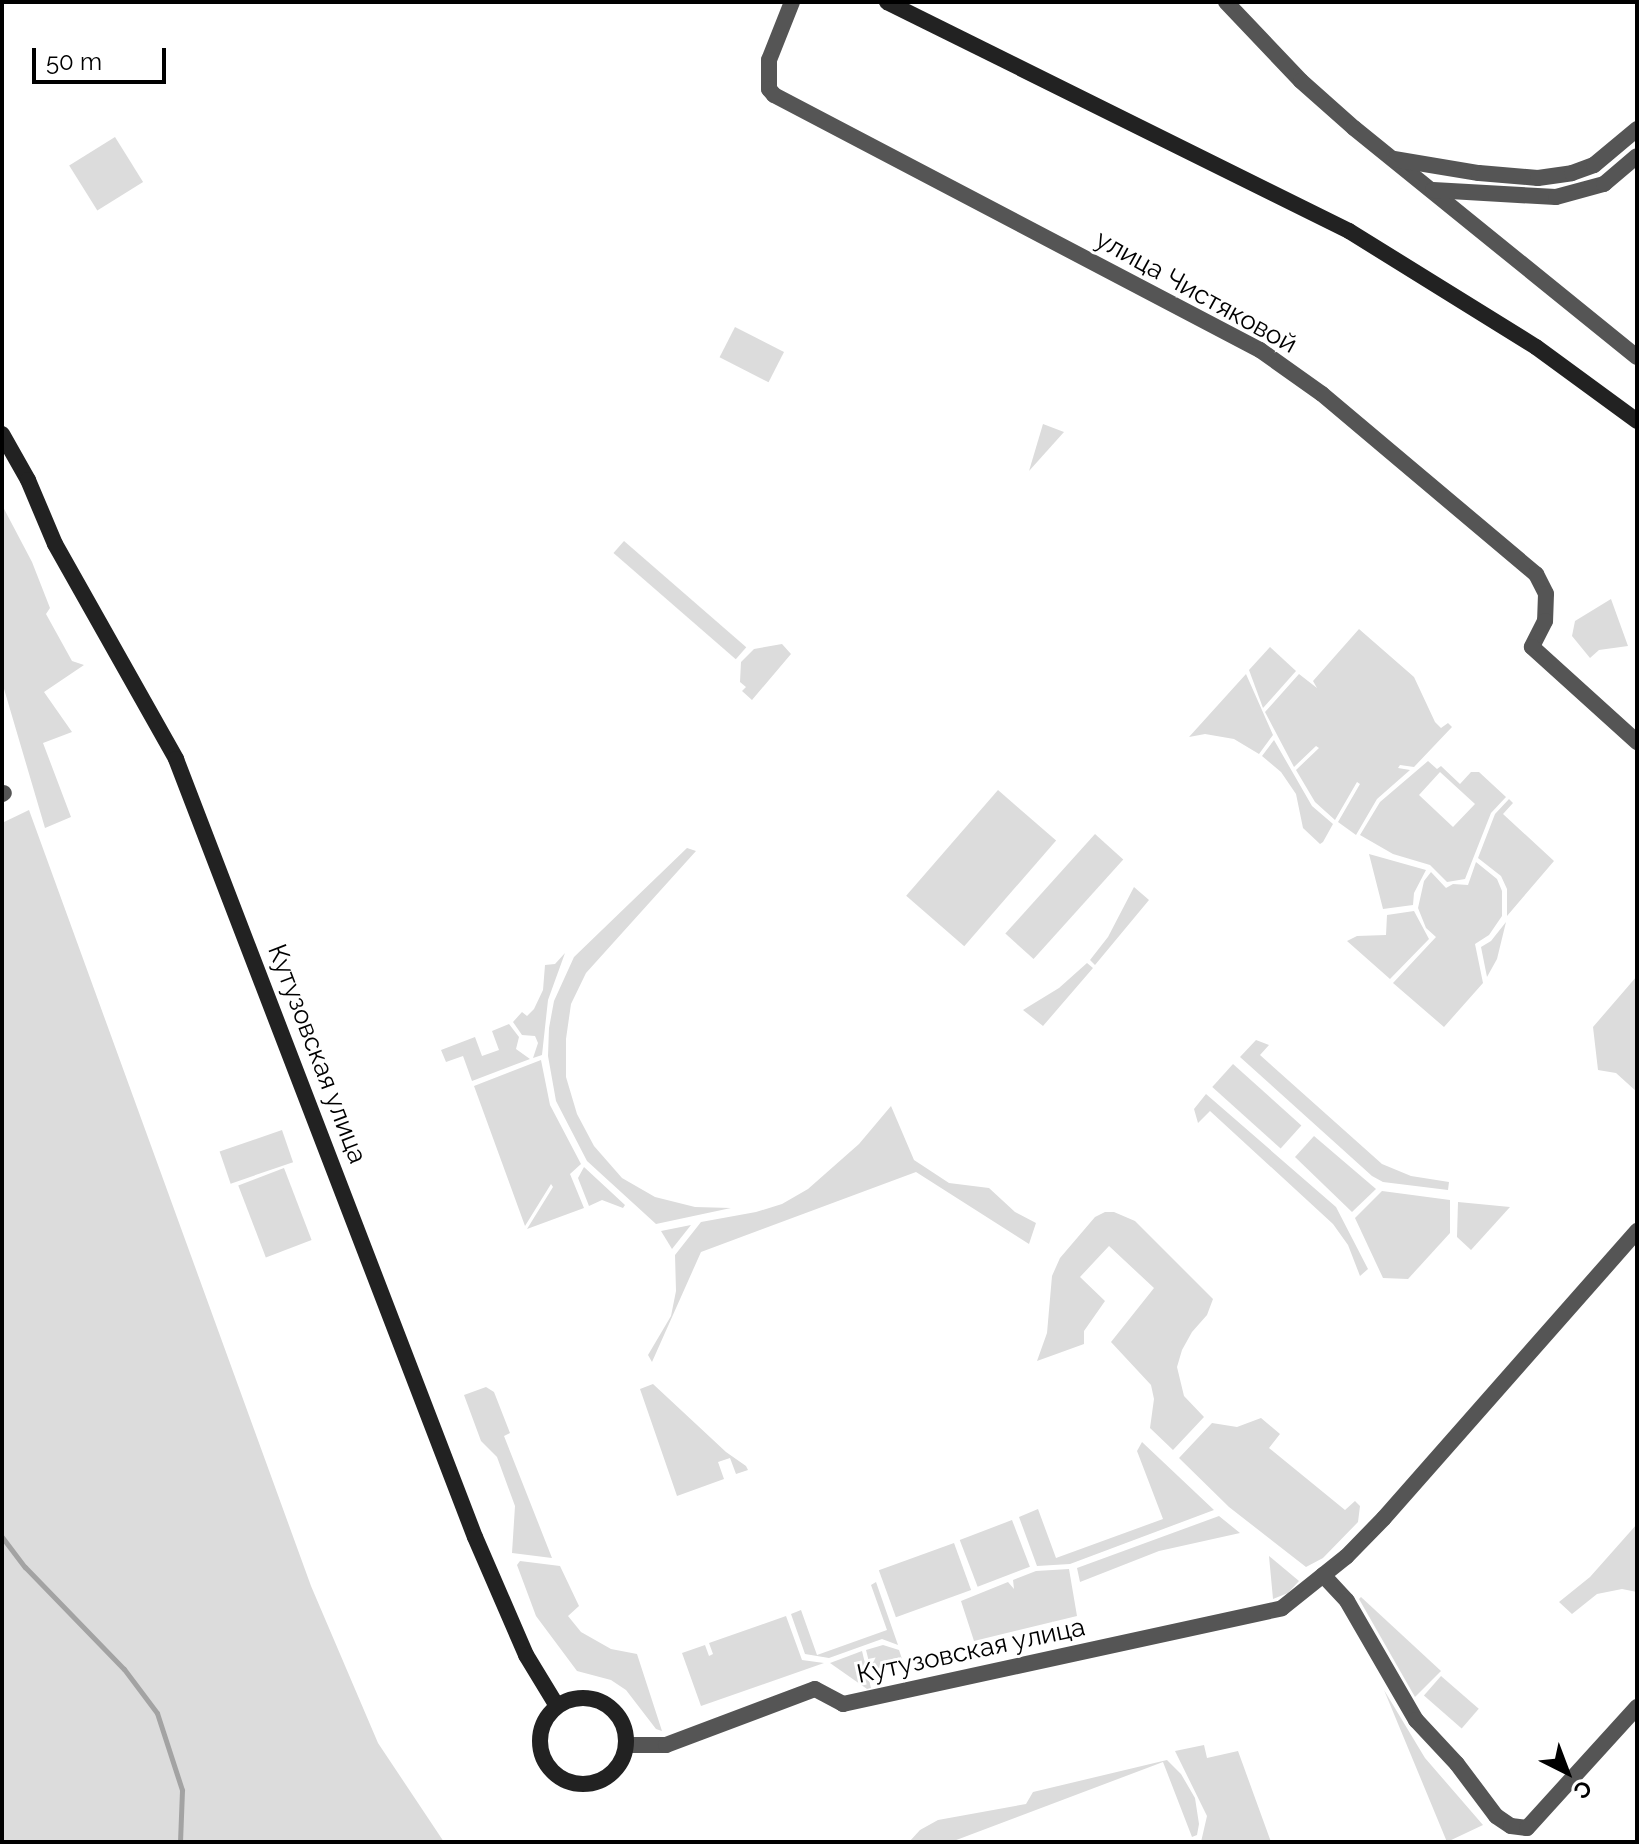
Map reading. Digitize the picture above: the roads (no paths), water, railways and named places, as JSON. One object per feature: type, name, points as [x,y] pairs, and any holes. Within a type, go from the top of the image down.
[{"type":"street","name":"улица Чистяковой","points":[[792,2],[769,60],[769,89],[774,95],[1260,350],[1322,394],[1536,574],[1546,594],[1545,621],[1532,647],[1637,742]]},
{"type":"street","points":[[887,2],[1349,231],[1536,347],[1637,421]]},
{"type":"street","points":[[1226,2],[1301,81],[1637,357]]},
{"type":"street","points":[[1393,159],[1479,173],[1538,178],[1572,173],[1594,165],[1637,129]]},
{"type":"street","points":[[1432,189],[1556,197],[1604,184],[1637,156]]},
{"type":"street","name":"Кутузовская улица","points":[[2,434],[28,480],[55,544],[176,759],[475,1537],[526,1655],[557,1706]]},
{"type":"street","name":"Кутузовская улица","points":[[627,1745],[666,1745],[815,1689],[843,1704],[1005,1667],[1264,1615],[1282,1608],[1346,1557],[1384,1518],[1637,1231]]},
{"type":"street","points":[[1323,1575],[1347,1601],[1416,1720],[1457,1764],[1496,1816],[1511,1826],[1527,1828],[1637,1707]]},
{"type":"street","points":[[575,1697],[595,1698],[613,1708],[624,1725],[627,1745],[621,1763],[608,1777],[590,1784],[562,1779],[551,1770],[542,1755],[540,1737],[545,1719],[557,1706],[575,1697]]},
{"type":"waterway","points":[[2,1537],[25,1567],[124,1669],[157,1713],[182,1790],[180,1842]]}]
